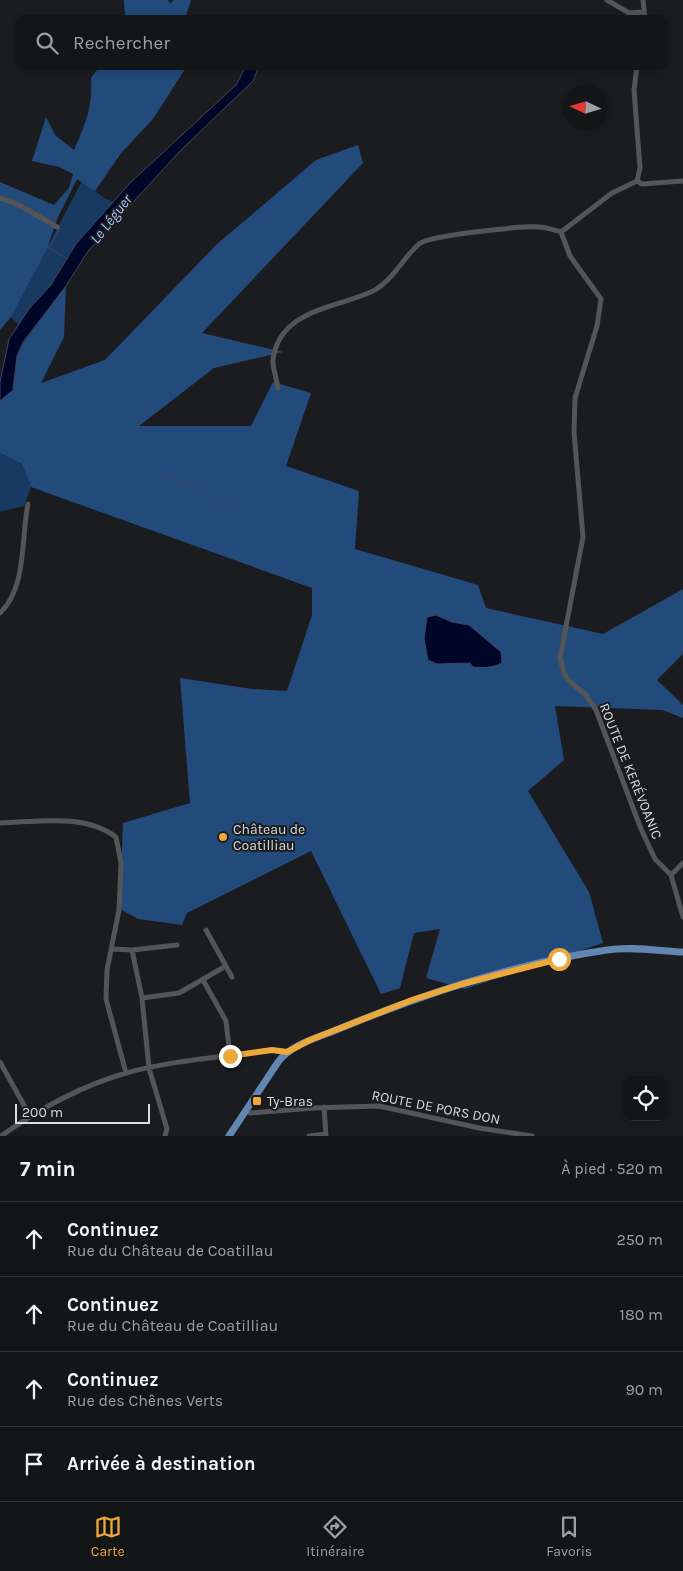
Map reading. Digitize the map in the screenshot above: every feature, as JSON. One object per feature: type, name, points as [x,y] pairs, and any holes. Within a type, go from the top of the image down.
[{"type":"main road","points":[[229,1136],[278,1062],[287,1052],[310,1040],[396,1006],[462,984],[559,959],[622,949],[683,952]]},
{"type":"street","points":[[608,0],[630,13],[643,12]]},
{"type":"street","points":[[643,0],[644,15]]},
{"type":"street","points":[[636,70],[634,90],[640,168],[637,181]]},
{"type":"street","points":[[637,181],[642,184],[683,181]]},
{"type":"street","points":[[278,388],[273,359],[282,334],[293,322],[318,309],[372,291],[389,278],[421,242],[438,236],[539,227],[561,232],[612,193],[637,181]]},
{"type":"street","points":[[0,198],[19,205],[57,227]]},
{"type":"street","name":"ROUTE DE KERÉVOANIC","points":[[561,232],[570,256],[601,299],[597,326],[575,398],[574,432],[583,537],[563,644],[562,666],[569,681],[586,695],[596,710],[641,829],[655,859],[671,875],[683,916]]},
{"type":"street","points":[[0,613],[10,604],[24,549],[28,504]]},
{"type":"street","points":[[0,823],[64,821],[104,828],[116,837],[122,863],[119,910],[107,970],[106,999],[126,1073]]},
{"type":"street","points":[[671,875],[683,864]]},
{"type":"street","points":[[206,930],[232,977]]},
{"type":"street","points":[[112,949],[132,950],[177,945]]},
{"type":"street","points":[[132,950],[142,998],[149,1068],[167,1129],[165,1136]]},
{"type":"street","points":[[142,998],[179,993],[226,966]]},
{"type":"street","points":[[203,980],[226,1022],[230,1056]]},
{"type":"street","points":[[1,1136],[30,1116],[82,1089],[126,1073],[272,1050],[287,1052]]},
{"type":"street","points":[[0,1062],[30,1116]]},
{"type":"street","name":"ROUTE DE PORS DON","points":[[246,1111],[250,1113],[364,1105],[392,1108],[479,1128],[532,1136]]},
{"type":"street","points":[[309,1136],[326,1135],[324,1107]]},
{"type":"shaded area","points":[[124,0],[168,0],[171,4],[173,0],[191,0],[186,15],[125,15]]},
{"type":"shaded area","points":[[97,70],[184,70],[153,119],[122,152],[95,191],[77,179],[58,217],[47,249],[11,317],[0,330],[0,182],[54,205],[69,188],[73,174],[59,167],[32,161],[46,117],[55,135],[74,150],[89,107],[91,78]]},
{"type":"shaded area","points":[[358,145],[363,163],[202,333],[283,352],[214,368],[139,426],[251,426],[273,382],[311,393],[286,466],[359,491],[355,549],[478,585],[486,608],[603,634],[683,589],[683,654],[657,680],[683,705],[683,718],[662,710],[555,706],[564,760],[528,791],[589,892],[603,943],[465,989],[426,978],[440,929],[414,933],[400,988],[381,994],[311,851],[187,913],[182,925],[138,919],[122,910],[120,897],[123,823],[190,803],[180,678],[252,689],[287,691],[312,615],[312,588],[31,487],[22,464],[0,453],[0,401],[13,390],[17,356],[24,342],[66,286],[64,337],[41,383],[105,360],[216,245],[316,160]],"holes":[[[443,617],[452,622],[469,625],[501,652],[473,667],[470,663],[464,662]]]},
{"type":"shaded area","points":[[82,181],[104,198],[114,202],[76,244],[50,286],[29,309],[19,325],[11,317]]},
{"type":"shaded area","points":[[0,453],[22,464],[31,487],[24,506],[0,512]]},
{"type":"water","name":"Le Léguer","points":[[244,70],[257,70],[253,81],[181,150],[88,251],[66,286],[23,342],[17,356],[13,390],[0,401],[0,382],[9,339],[29,309],[51,285],[76,244],[130,183],[236,85]]},
{"type":"water","points":[[436,615],[452,622],[469,625],[501,652],[502,663],[480,668],[473,667],[470,663],[437,664],[428,660],[424,639],[427,617]]},
{"type":"waterway","points":[[0,194],[20,203]]},
{"type":"waterway","points":[[24,205],[55,222]]},
{"type":"waterway","points":[[60,228],[49,248],[68,259]]},
{"type":"waterway","points":[[163,474],[198,490],[235,514]]},
{"type":"place","name":"Château de Coatilliau","points":[[223,837]]},
{"type":"place","name":"Ty-Bras","points":[[257,1101]]},
{"type":"route","points":[[230,1056],[272,1050],[287,1052],[310,1040],[412,1000],[462,984],[559,959]]}]
